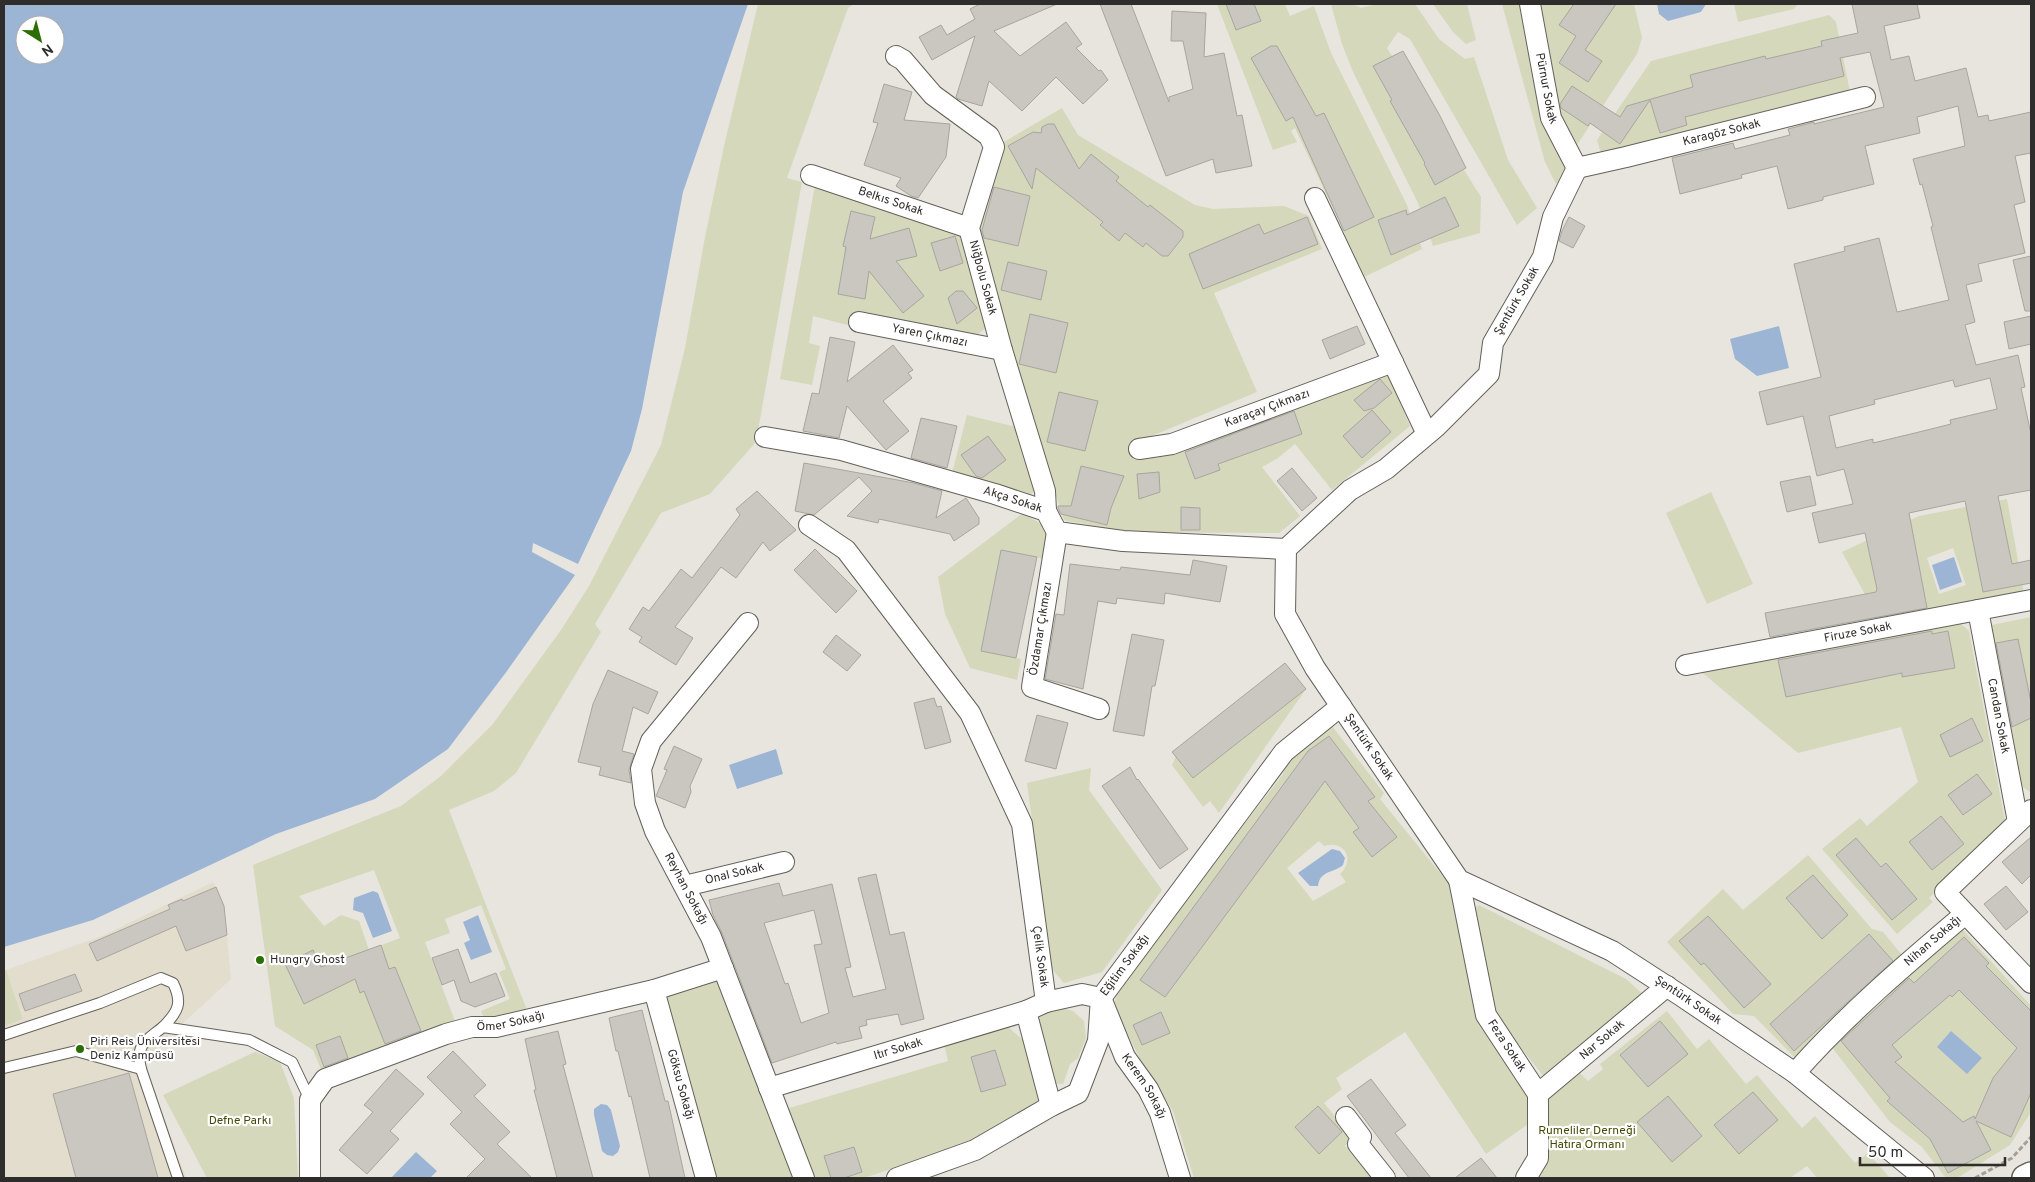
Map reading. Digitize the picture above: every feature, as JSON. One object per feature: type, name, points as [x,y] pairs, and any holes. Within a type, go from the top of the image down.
[{"type":"street","name":"Pürnur Sokak","points":[[1530,4],[1551,118],[1577,168]]},
{"type":"street","name":"Niğbolu Sokak","points":[[896,56],[903,60],[933,95],[989,136],[994,148],[969,228],[1002,350],[1045,491],[1046,511]]},
{"type":"street","name":"Karagöz Sokak","points":[[1577,168],[1626,158],[1864,97]]},
{"type":"street","name":"Şentürk Sokak","points":[[1577,168],[1553,217],[1543,257],[1494,343],[1489,374],[1427,434],[1386,469],[1350,490],[1286,549],[1286,614],[1315,668],[1460,880],[1612,951],[1667,986],[1795,1073],[1924,1178]]},
{"type":"street","name":"Belkıs Sokak","points":[[811,175],[969,228]]},
{"type":"street","points":[[1315,198],[1427,434]]},
{"type":"street","name":"Yaren Çıkmazı","points":[[859,322],[1002,350]]},
{"type":"street","name":"Karaçay Çıkmazı","points":[[1139,449],[1172,444],[1393,362]]},
{"type":"street","name":"Akça Sokak","points":[[764,437],[841,450],[995,494],[1046,511],[1058,532]]},
{"type":"street","name":"Çelik Sokak","points":[[809,525],[846,550],[970,713],[1022,824],[1046,1002],[1026,1011]]},
{"type":"street","points":[[1058,532],[1123,541],[1286,549]]},
{"type":"street","name":"Özdamar Çıkmazı","points":[[1058,532],[1032,686],[1099,709]]},
{"type":"street","name":"Firuze Sokak","points":[[1686,665],[2031,600]]},
{"type":"street","name":"Candan Sokak","points":[[1978,610],[2025,816]]},
{"type":"street","name":"Reyhan Sokağı","points":[[748,623],[651,741],[641,769],[645,803],[655,831],[686,886],[711,937],[804,1178]]},
{"type":"street","name":"Eğitim Sokağı","points":[[897,1178],[975,1150],[1051,1106],[1078,1093],[1098,1041],[1102,998],[1284,752],[1341,706]]},
{"type":"street","name":"Nihan Sokağı","points":[[1795,1073],[1822,1043],[1891,978],[1966,914],[1945,892],[2025,816]]},
{"type":"street","name":"Onal Sokak","points":[[686,886],[784,862]]},
{"type":"street","name":"Feza Sokak","points":[[1460,880],[1486,1015],[1538,1094]]},
{"type":"street","points":[[1966,914],[2031,983]]},
{"type":"street","name":"Ömer Sokağı","points":[[310,1100],[325,1079],[436,1037],[472,1027],[496,1027],[654,990],[723,968]]},
{"type":"street","name":"Nar Sokak","points":[[1538,1094],[1667,986]]},
{"type":"street","name":"Göksu Sokağı","points":[[654,990],[706,1178]]},
{"type":"street","points":[[1046,1002],[1082,994],[1102,998]]},
{"type":"street","name":"Kerem Sokağı","points":[[1102,998],[1125,1057],[1148,1089],[1160,1113],[1180,1178]]},
{"type":"street","points":[[1026,1011],[1051,1106]]},
{"type":"street","name":"Itır Sokak","points":[[769,1088],[1026,1011]]},
{"type":"street","points":[[1526,1178],[1538,1158],[1538,1094]]},
{"type":"street","points":[[310,1100],[310,1178]]},
{"type":"street","points":[[1346,1117],[1361,1137],[1358,1144],[1385,1178]]},
{"type":"street","points":[[2025,1178],[2031,1175]]},
{"type":"lane","points":[[4,1035],[100,1002],[160,978],[173,982],[177,991],[178,1001],[176,1013],[141,1045],[138,1055],[140,1069],[178,1178]]},
{"type":"lane","points":[[163,1026],[249,1040],[292,1062],[310,1100]]},
{"type":"lane","points":[[4,1068],[76,1051],[140,1069]]},
{"type":"path","points":[[1975,1178],[2012,1158],[2031,1137]]},
{"type":"shaded area","name":"Piri Reis Üniversitesi Deniz Kampüsü","points":[[213,882],[224,906],[231,979],[170,1035],[144,1062],[186,1178],[4,1178],[4,1026],[23,1018],[6,970],[102,936]]},
{"type":"green space","points":[[758,4],[854,4],[848,8],[787,178],[802,182],[756,442],[710,494],[661,513],[595,624],[601,632],[516,773],[494,791],[449,810],[527,1010],[484,1018],[481,1011],[510,999],[499,972],[506,969],[481,905],[445,919],[450,933],[425,942],[455,1021],[337,1082],[330,1091],[313,1050],[275,1026],[253,865],[401,806],[441,776],[492,725],[561,630],[589,586],[661,445],[685,348],[724,146]],"holes":[[[374,870],[400,938],[369,950],[359,921],[341,915],[324,926],[299,896]]]},
{"type":"green space","points":[[1217,4],[1285,4],[1290,16],[1314,6],[1331,53],[1407,205],[1422,249],[1362,278],[1342,236],[1345,234],[1295,128],[1291,131],[1297,142],[1273,150]]},
{"type":"green space","points":[[1331,4],[1353,4],[1361,8],[1377,4],[1415,4],[1439,39],[1465,59],[1474,57],[1508,160],[1537,208],[1517,225],[1410,39],[1398,32],[1387,48],[1481,197],[1480,233],[1433,246],[1418,203],[1353,72],[1342,44]]},
{"type":"green space","points":[[1433,4],[1467,4],[1476,40],[1466,44],[1453,32]]},
{"type":"green space","points":[[1502,4],[1522,4],[1568,170],[1556,184],[1545,162]]},
{"type":"green space","points":[[1539,4],[1634,4],[1642,38],[1637,54],[1577,145],[1561,115]]},
{"type":"green space","points":[[1734,4],[1798,4],[1794,9],[1738,22]]},
{"type":"green space","points":[[1829,15],[1836,22],[1850,92],[1601,154],[1597,140],[1651,61]]},
{"type":"green space","points":[[1062,108],[1078,135],[1195,205],[1213,209],[1284,206],[1309,216],[1322,249],[1214,293],[1257,392],[1135,443],[1134,454],[1387,373],[1410,426],[1332,490],[1295,444],[1278,458],[1262,467],[1300,516],[1279,533],[1125,532],[1064,520],[1008,346],[976,236],[1002,143]]},
{"type":"green space","points":[[815,185],[962,233],[988,326],[972,339],[855,327],[813,316],[809,343],[820,346],[812,385],[780,379]]},
{"type":"green space","points":[[967,415],[1016,427],[1035,490],[1030,496],[952,473]]},
{"type":"green space","points":[[1711,492],[1753,584],[1707,604],[1666,513]]},
{"type":"green space","points":[[2007,499],[2024,594],[1880,622],[1842,552],[1919,516]],"holes":[[[1953,548],[1966,585],[1939,594],[1927,558]]]},
{"type":"green space","points":[[1023,513],[1046,527],[1050,540],[1045,559],[1001,550],[981,651],[1021,659],[1017,680],[970,668],[945,614],[938,577]]},
{"type":"green space","points":[[2031,617],[2030,792],[2017,783],[1987,626]]},
{"type":"green space","points":[[1960,623],[1969,631],[2006,826],[1929,898],[1933,902],[1897,934],[1822,849],[1860,818],[1867,826],[1918,782],[1901,727],[1798,753],[1698,669]]},
{"type":"green space","points":[[1306,689],[1219,813],[1210,801],[1203,807],[1172,765],[1176,756],[1193,778]]},
{"type":"green space","points":[[1332,726],[1384,793],[1380,799],[1449,884],[1475,1013],[1529,1097],[1531,1122],[1486,1154],[1405,1032],[1336,1078],[1342,1089],[1324,1103],[1352,1137],[1345,1146],[1372,1178],[1194,1178],[1173,1111],[1143,1065],[1114,1007],[1117,990],[1283,774],[1290,756]],"holes":[[[1319,841],[1324,846],[1337,846],[1346,852],[1347,862],[1340,874],[1346,882],[1313,901],[1287,868]]]},
{"type":"green space","points":[[1091,768],[1089,790],[1162,890],[1102,972],[1064,983],[1052,969],[1027,783]]},
{"type":"green space","points":[[1808,855],[1872,929],[1883,932],[1902,955],[1902,960],[1796,1059],[1754,1016],[1733,1014],[1667,942],[1723,889],[1743,910]]},
{"type":"green space","points":[[1479,905],[1626,979],[1645,996],[1545,1078],[1493,1013],[1473,909]]},
{"type":"green space","points":[[1963,930],[2031,1006],[2031,1112],[2010,1145],[1957,1178],[1946,1178],[1922,1147],[1890,1122],[1830,1045]]},
{"type":"green space","points":[[4,970],[6,970],[23,1019],[4,1026]]},
{"type":"green space","points":[[718,978],[794,1178],[715,1178],[662,994]]},
{"type":"green space","points":[[1051,1005],[1073,1011],[1084,1021],[1086,1038],[1078,1058],[1070,1064],[1063,1084],[1050,1083],[1036,1015]]},
{"type":"green space","name":"Rumeliler Derneği Hatıra Ormanı","points":[[1667,1011],[1697,1049],[1709,1039],[1746,1084],[1757,1075],[1802,1128],[1815,1116],[1855,1163],[1868,1153],[1890,1178],[1817,1178],[1807,1166],[1790,1178],[1537,1178],[1547,1158],[1548,1096],[1578,1071],[1588,1081],[1603,1069],[1600,1064]]},
{"type":"green space","points":[[1008,1027],[1023,1040],[1038,1100],[1035,1105],[971,1142],[864,1178],[812,1178],[786,1109],[948,1061],[944,1044]]},
{"type":"green space","name":"Defne Parkı","points":[[255,1052],[280,1062],[294,1098],[298,1178],[207,1178],[163,1095]]},
{"type":"water","points":[[4,4],[748,4],[683,192],[642,409],[631,451],[578,564],[533,543],[532,552],[575,575],[507,671],[448,749],[375,799],[276,834],[93,920],[4,947]]},
{"type":"water","points":[[1657,4],[1706,4],[1701,12],[1668,21],[1659,14]]},
{"type":"water","points":[[1779,326],[1789,368],[1757,376],[1735,359],[1730,339]]},
{"type":"water","points":[[1954,557],[1962,582],[1940,590],[1932,565]]},
{"type":"water","points":[[776,749],[783,774],[737,789],[729,765]]},
{"type":"water","points":[[1332,849],[1340,851],[1345,858],[1343,865],[1324,874],[1318,886],[1310,886],[1298,873]]},
{"type":"water","points":[[373,891],[378,893],[392,931],[373,938],[363,913],[353,910],[354,898]]},
{"type":"water","points":[[478,915],[492,952],[471,960],[464,943],[470,940],[463,922]]},
{"type":"water","points":[[1951,1031],[1982,1058],[1967,1074],[1937,1047]]},
{"type":"water","points":[[601,1104],[607,1105],[611,1110],[620,1146],[618,1152],[613,1156],[607,1155],[602,1151],[594,1115],[594,1109]]},
{"type":"water","points":[[416,1152],[437,1171],[430,1178],[391,1178]]},
{"type":"building","points":[[980,4],[1057,4],[994,31],[1020,56],[1066,22],[1082,44],[1076,48],[1099,71],[1101,70],[1108,80],[1083,104],[1056,77],[1022,111],[989,81],[982,106],[958,99],[956,97],[975,36],[932,60],[919,37],[941,25],[947,35],[975,19],[970,9]]},
{"type":"building","points":[[1100,4],[1131,4],[1169,102],[1169,97],[1193,89],[1183,41],[1171,41],[1172,11],[1206,13],[1204,57],[1224,53],[1237,116],[1242,115],[1252,166],[1216,173],[1213,159],[1166,176]]},
{"type":"building","points":[[1226,4],[1254,4],[1261,21],[1236,30]]},
{"type":"building","points":[[1574,4],[1616,4],[1585,50],[1602,61],[1588,82],[1559,63],[1576,36],[1559,25]]},
{"type":"building","points":[[1852,4],[1917,4],[1920,18],[1884,26],[1891,60],[1909,56],[1915,81],[1966,68],[1978,117],[1988,115],[1989,121],[2031,112],[2031,153],[2015,156],[2025,202],[2014,205],[2025,253],[1978,264],[1982,281],[1966,285],[1975,322],[1965,325],[1976,365],[2018,355],[2025,387],[2021,388],[2031,434],[2031,490],[1998,496],[2012,564],[2031,560],[2031,583],[1983,592],[1965,501],[1909,513],[1927,608],[1770,637],[1765,613],[1876,592],[1877,589],[1865,533],[1819,543],[1812,513],[1853,504],[1844,469],[1817,476],[1803,416],[1767,425],[1759,392],[1821,377],[1794,264],[1845,251],[1844,247],[1879,238],[1897,312],[1949,300],[1931,227],[1933,226],[1913,159],[1965,146],[1958,106],[1917,117],[1920,133],[1865,146],[1874,184],[1823,197],[1823,200],[1788,209],[1777,166],[1741,175],[1742,178],[1680,194],[1672,158],[1733,143],[1735,149],[1790,135],[1788,129],[1884,107],[1870,52],[1840,58],[1844,76],[1685,117],[1687,125],[1660,133],[1650,100],[1620,144],[1590,123],[1588,126],[1561,108],[1560,104],[1572,86],[1620,117],[1627,106],[1693,87],[1690,75],[1765,56],[1766,59],[1822,46],[1821,41],[1858,33]],"holes":[[[1990,378],[1997,409],[1950,420],[1951,424],[1915,433],[1873,443],[1873,439],[1836,448],[1829,416],[1875,404],[1874,400],[1953,380],[1955,387]]]},
{"type":"building","points":[[1271,46],[1277,46],[1316,116],[1324,113],[1374,217],[1344,231],[1293,117],[1286,121],[1251,58]]},
{"type":"building","points":[[1403,51],[1439,114],[1466,168],[1435,185],[1373,66]]},
{"type":"building","points":[[884,84],[912,92],[904,120],[950,124],[946,157],[918,198],[911,196],[896,186],[901,178],[864,165],[878,123],[873,122]]},
{"type":"building","points":[[1054,124],[1079,169],[1091,154],[1119,177],[1116,181],[1148,207],[1150,205],[1183,231],[1183,237],[1168,256],[1162,256],[1146,243],[1143,247],[1125,233],[1119,241],[1100,225],[1103,222],[1036,168],[1032,189],[1008,146],[1033,132],[1041,133],[1042,127]]},
{"type":"building","points":[[994,187],[1030,196],[1018,246],[984,238],[982,230]]},
{"type":"building","points":[[1445,197],[1459,226],[1391,255],[1378,220],[1406,210],[1407,215]]},
{"type":"building","points":[[851,211],[875,217],[870,239],[909,228],[917,256],[896,261],[924,296],[903,313],[869,271],[865,299],[838,294],[846,247],[843,246]]},
{"type":"building","points":[[1307,217],[1318,244],[1203,289],[1189,254],[1259,224],[1264,234]]},
{"type":"building","points":[[1569,217],[1585,226],[1573,248],[1559,241]]},
{"type":"building","points":[[955,236],[963,263],[940,271],[931,243]]},
{"type":"building","points":[[2031,256],[2031,311],[2025,311],[2013,260]]},
{"type":"building","points":[[1008,262],[1047,271],[1041,300],[1001,290]]},
{"type":"building","points":[[956,291],[963,291],[977,308],[957,324],[948,298]]},
{"type":"building","points":[[1030,314],[1068,323],[1056,373],[1019,364]]},
{"type":"building","points":[[2031,316],[2031,344],[2009,349],[2004,322]]},
{"type":"building","points":[[1357,326],[1365,344],[1330,359],[1322,340]]},
{"type":"building","points":[[830,337],[855,342],[847,382],[893,345],[913,370],[908,373],[912,378],[883,401],[909,431],[886,450],[847,406],[839,438],[803,431],[812,393],[819,394]]},
{"type":"building","points":[[1380,379],[1392,393],[1374,408],[1364,411],[1354,400]]},
{"type":"building","points":[[1059,392],[1098,401],[1085,451],[1047,442]]},
{"type":"building","points":[[1372,410],[1391,432],[1362,458],[1343,436]]},
{"type":"building","points":[[1294,411],[1302,434],[1218,464],[1220,470],[1195,479],[1185,452]]},
{"type":"building","points":[[921,418],[957,426],[947,468],[911,458]]},
{"type":"building","points":[[988,436],[1006,460],[982,478],[976,476],[961,455]]},
{"type":"building","points":[[804,463],[914,483],[942,491],[936,518],[966,498],[979,518],[979,524],[954,541],[950,534],[879,519],[878,523],[847,516],[872,491],[859,477],[814,515],[795,511]]},
{"type":"building","points":[[1081,466],[1124,476],[1111,508],[1107,525],[1061,514],[1058,508],[1058,506],[1071,506]]},
{"type":"building","points":[[1292,468],[1317,498],[1302,511],[1277,481]]},
{"type":"building","points":[[1159,472],[1160,492],[1139,499],[1137,474]]},
{"type":"building","points":[[1810,476],[1816,505],[1787,512],[1780,482]]},
{"type":"building","points":[[757,491],[796,530],[770,551],[763,542],[736,578],[721,567],[675,627],[693,638],[676,665],[639,642],[642,637],[629,629],[643,607],[649,611],[681,569],[692,578],[740,515],[736,509]]},
{"type":"building","points":[[1181,507],[1200,508],[1200,530],[1181,530]]},
{"type":"building","points":[[815,549],[857,591],[836,613],[794,570]]},
{"type":"building","points":[[1001,550],[1037,557],[1016,658],[981,651]]},
{"type":"building","points":[[1193,560],[1227,566],[1220,602],[1165,593],[1164,604],[1117,598],[1116,604],[1098,601],[1083,689],[1045,679],[1056,614],[1064,615],[1070,564],[1120,570],[1121,567],[1190,575]]},
{"type":"building","points":[[1932,631],[1932,634],[1948,631],[1955,668],[1902,677],[1902,673],[1786,697],[1778,660]]},
{"type":"building","points":[[1132,634],[1164,640],[1155,686],[1152,686],[1144,736],[1113,731]]},
{"type":"building","points":[[836,635],[861,655],[847,671],[823,652]]},
{"type":"building","points":[[2018,639],[2031,702],[2031,718],[2012,727],[1996,643]]},
{"type":"building","points":[[1285,663],[1306,689],[1193,778],[1172,752]]},
{"type":"building","points":[[608,670],[658,692],[648,714],[633,707],[622,751],[634,754],[629,770],[631,783],[599,775],[601,767],[578,762],[593,704]]},
{"type":"building","points":[[934,698],[937,707],[941,706],[951,742],[925,749],[914,703]]},
{"type":"building","points":[[1037,715],[1068,723],[1056,769],[1025,761]]},
{"type":"building","points":[[1972,718],[1983,741],[1950,757],[1940,735]]},
{"type":"building","points":[[1329,736],[1375,797],[1368,801],[1397,837],[1372,857],[1353,832],[1359,828],[1325,781],[1165,997],[1140,980],[1308,751]]},
{"type":"building","points":[[674,746],[702,759],[690,786],[691,792],[685,808],[656,796],[667,770],[664,769]]},
{"type":"building","points":[[1130,767],[1137,780],[1188,849],[1160,869],[1102,786]]},
{"type":"building","points":[[1977,774],[1992,794],[1963,815],[1948,795]]},
{"type":"building","points":[[1941,816],[1964,844],[1932,870],[1909,842]]},
{"type":"building","points":[[2031,837],[2031,875],[2022,884],[2002,862]]},
{"type":"building","points":[[1856,838],[1881,867],[1886,863],[1917,899],[1892,920],[1836,855]]},
{"type":"building","points":[[876,874],[890,935],[904,932],[924,1019],[901,1025],[898,1014],[866,1020],[867,1025],[859,1027],[862,1038],[837,1044],[836,1042],[772,1063],[722,933],[713,915],[709,900],[779,883],[783,896],[832,884],[851,967],[845,968],[853,997],[886,989],[858,878]],"holes":[[[814,910],[822,944],[814,945],[829,1013],[801,1023],[788,983],[785,984],[764,923]]]},
{"type":"building","points":[[1813,875],[1848,915],[1822,939],[1786,898]]},
{"type":"building","points":[[2006,886],[2028,912],[2006,930],[1984,904]]},
{"type":"building","points":[[216,887],[224,906],[227,935],[186,951],[176,926],[97,961],[89,944],[170,909],[168,905],[182,899],[183,901]]},
{"type":"building","points":[[1708,916],[1771,984],[1744,1008],[1704,963],[1701,965],[1679,941]]},
{"type":"building","points":[[1869,934],[1893,961],[1794,1051],[1770,1024]]},
{"type":"building","points":[[1964,937],[1989,963],[1986,966],[2031,1011],[2031,1093],[2011,1137],[1976,1121],[1991,1150],[1948,1173],[1930,1139],[1887,1101],[1890,1098],[1841,1041],[1909,978],[1914,983]],"holes":[[[1959,990],[2017,1048],[1993,1078],[1975,1119],[1974,1116],[1963,1122],[1895,1062],[1902,1057],[1892,1045],[1950,995],[1952,997]]]},
{"type":"building","points":[[381,945],[389,969],[395,967],[421,1031],[385,1044],[364,991],[360,993],[355,979],[304,1004],[285,964],[313,950],[321,967]]},
{"type":"building","points":[[458,949],[470,983],[496,973],[505,996],[475,1007],[461,1001],[454,980],[442,985],[432,958]]},
{"type":"building","points":[[75,974],[82,991],[25,1011],[19,994]]},
{"type":"building","points":[[642,1010],[665,1101],[668,1101],[685,1178],[650,1178],[631,1096],[629,1097],[618,1051],[616,1051],[609,1018]]},
{"type":"building","points":[[1161,1012],[1170,1033],[1142,1045],[1133,1025]]},
{"type":"building","points":[[1660,1021],[1688,1054],[1648,1087],[1620,1055]]},
{"type":"building","points":[[558,1031],[566,1064],[563,1065],[593,1178],[557,1178],[534,1090],[536,1090],[525,1039]]},
{"type":"building","points":[[340,1036],[348,1058],[324,1067],[316,1045]]},
{"type":"building","points":[[995,1050],[1006,1085],[981,1092],[971,1057]]},
{"type":"building","points":[[453,1051],[486,1085],[474,1096],[510,1132],[497,1144],[532,1178],[466,1178],[485,1159],[450,1124],[462,1112],[427,1077]]},
{"type":"building","points":[[396,1069],[424,1094],[390,1131],[399,1139],[367,1174],[339,1150],[373,1112],[364,1105]]},
{"type":"building","points":[[129,1073],[158,1178],[76,1178],[53,1094]]},
{"type":"building","points":[[1371,1079],[1406,1125],[1395,1133],[1431,1178],[1409,1178],[1347,1096]]},
{"type":"building","points":[[1753,1092],[1778,1120],[1739,1154],[1714,1125]]},
{"type":"building","points":[[1668,1096],[1702,1136],[1672,1162],[1637,1122]]},
{"type":"building","points":[[1318,1106],[1342,1132],[1319,1154],[1295,1127]]},
{"type":"building","points":[[854,1147],[862,1172],[844,1178],[831,1178],[824,1156]]},
{"type":"building","points":[[1481,1158],[1497,1178],[1455,1178]]},
{"type":"place","name":"Hungry Ghost","points":[[260,960]]},
{"type":"place","name":"Piri Reis Üniversitesi Deniz Kampüsü","points":[[80,1049]]}]
